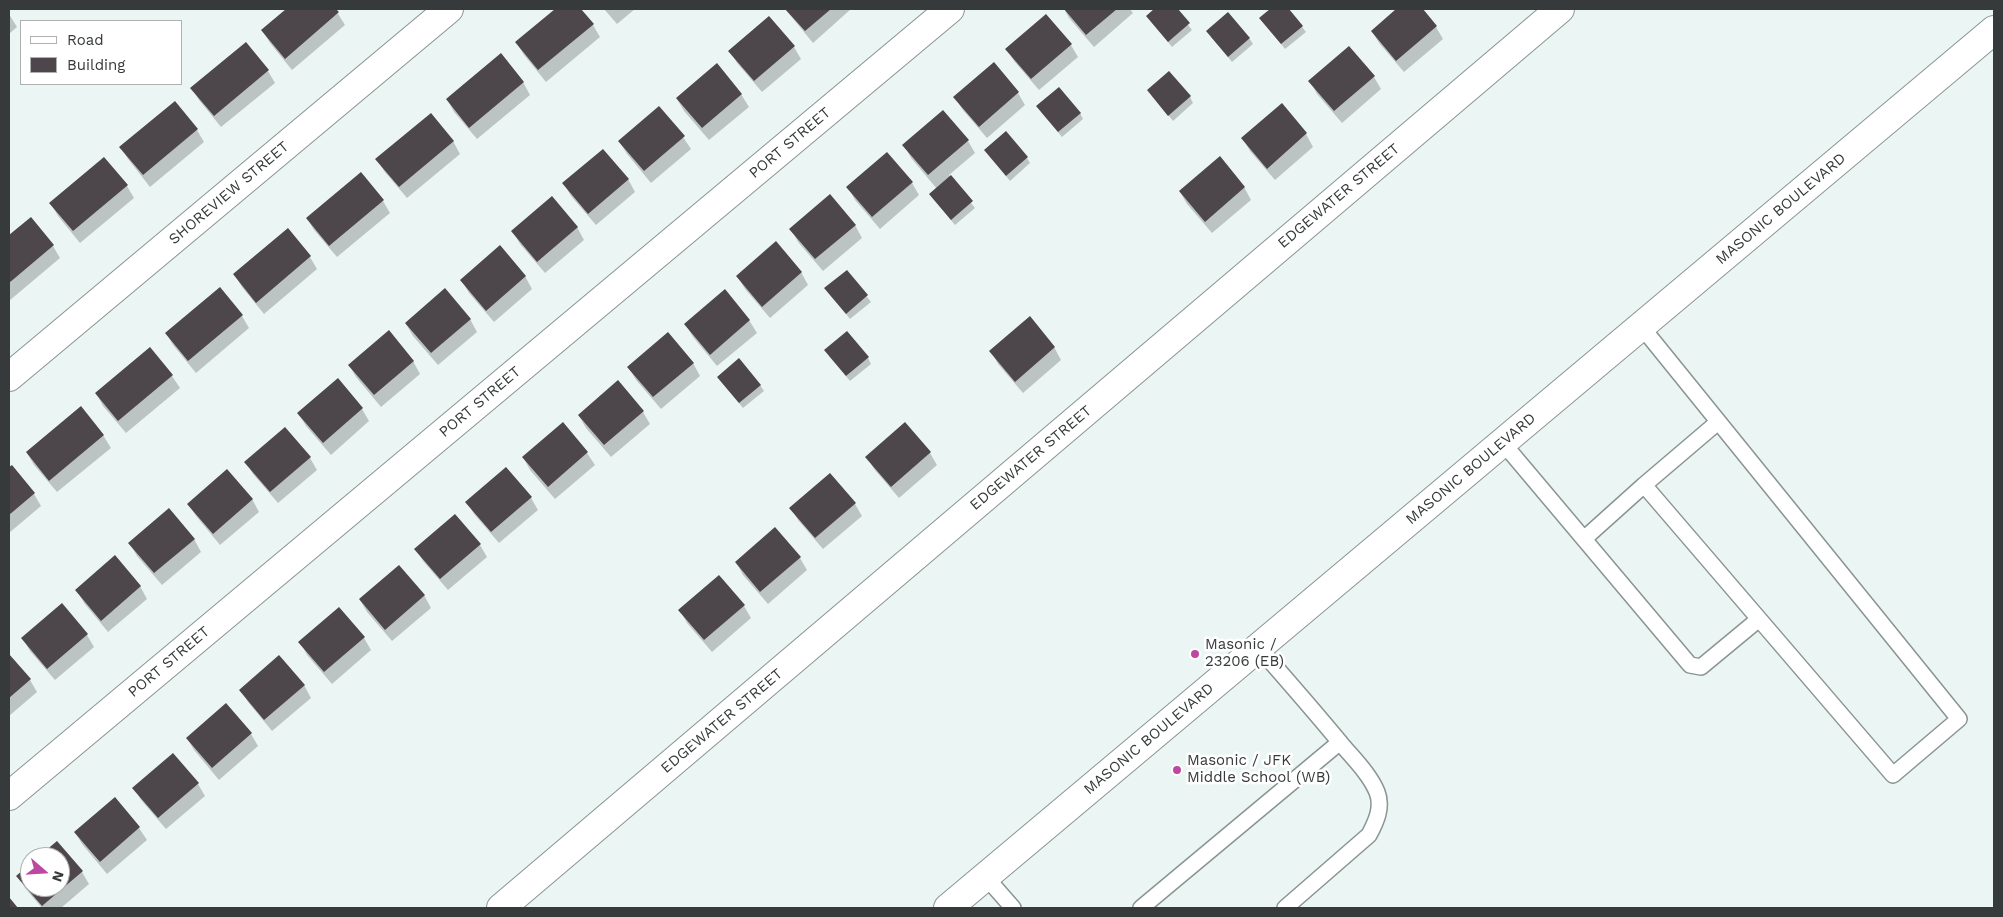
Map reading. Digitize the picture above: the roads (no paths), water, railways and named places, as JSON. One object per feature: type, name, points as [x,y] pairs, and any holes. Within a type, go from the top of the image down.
[{"type":"street","name":"SHOREVIEW STREET","points":[[9,377],[449,9]]},
{"type":"street","name":"PORT STREET","points":[[9,796],[950,9]]},
{"type":"street","name":"EDGEWATER STREET","points":[[501,908],[1560,9]]},
{"type":"street","name":"MASONIC BOULEVARD","points":[[948,908],[1994,30]]},
{"type":"lane","points":[[1641,326],[1959,719],[1892,775],[1644,485]]},
{"type":"lane","points":[[1585,538],[1718,422]]},
{"type":"lane","points":[[1503,443],[1585,538],[1690,665],[1701,667],[1759,619]]},
{"type":"lane","points":[[1258,647],[1368,776],[1378,793],[1380,807],[1376,823],[1369,835],[1285,908]]},
{"type":"lane","points":[[1141,908],[1340,742]]},
{"type":"lane","points":[[986,876],[1013,908]]},
{"type":"place","name":"Masonic / 23206 (EB)","points":[[1195,654]]},
{"type":"place","name":"Masonic / JFK Middle School (WB)","points":[[1177,770]]}]
